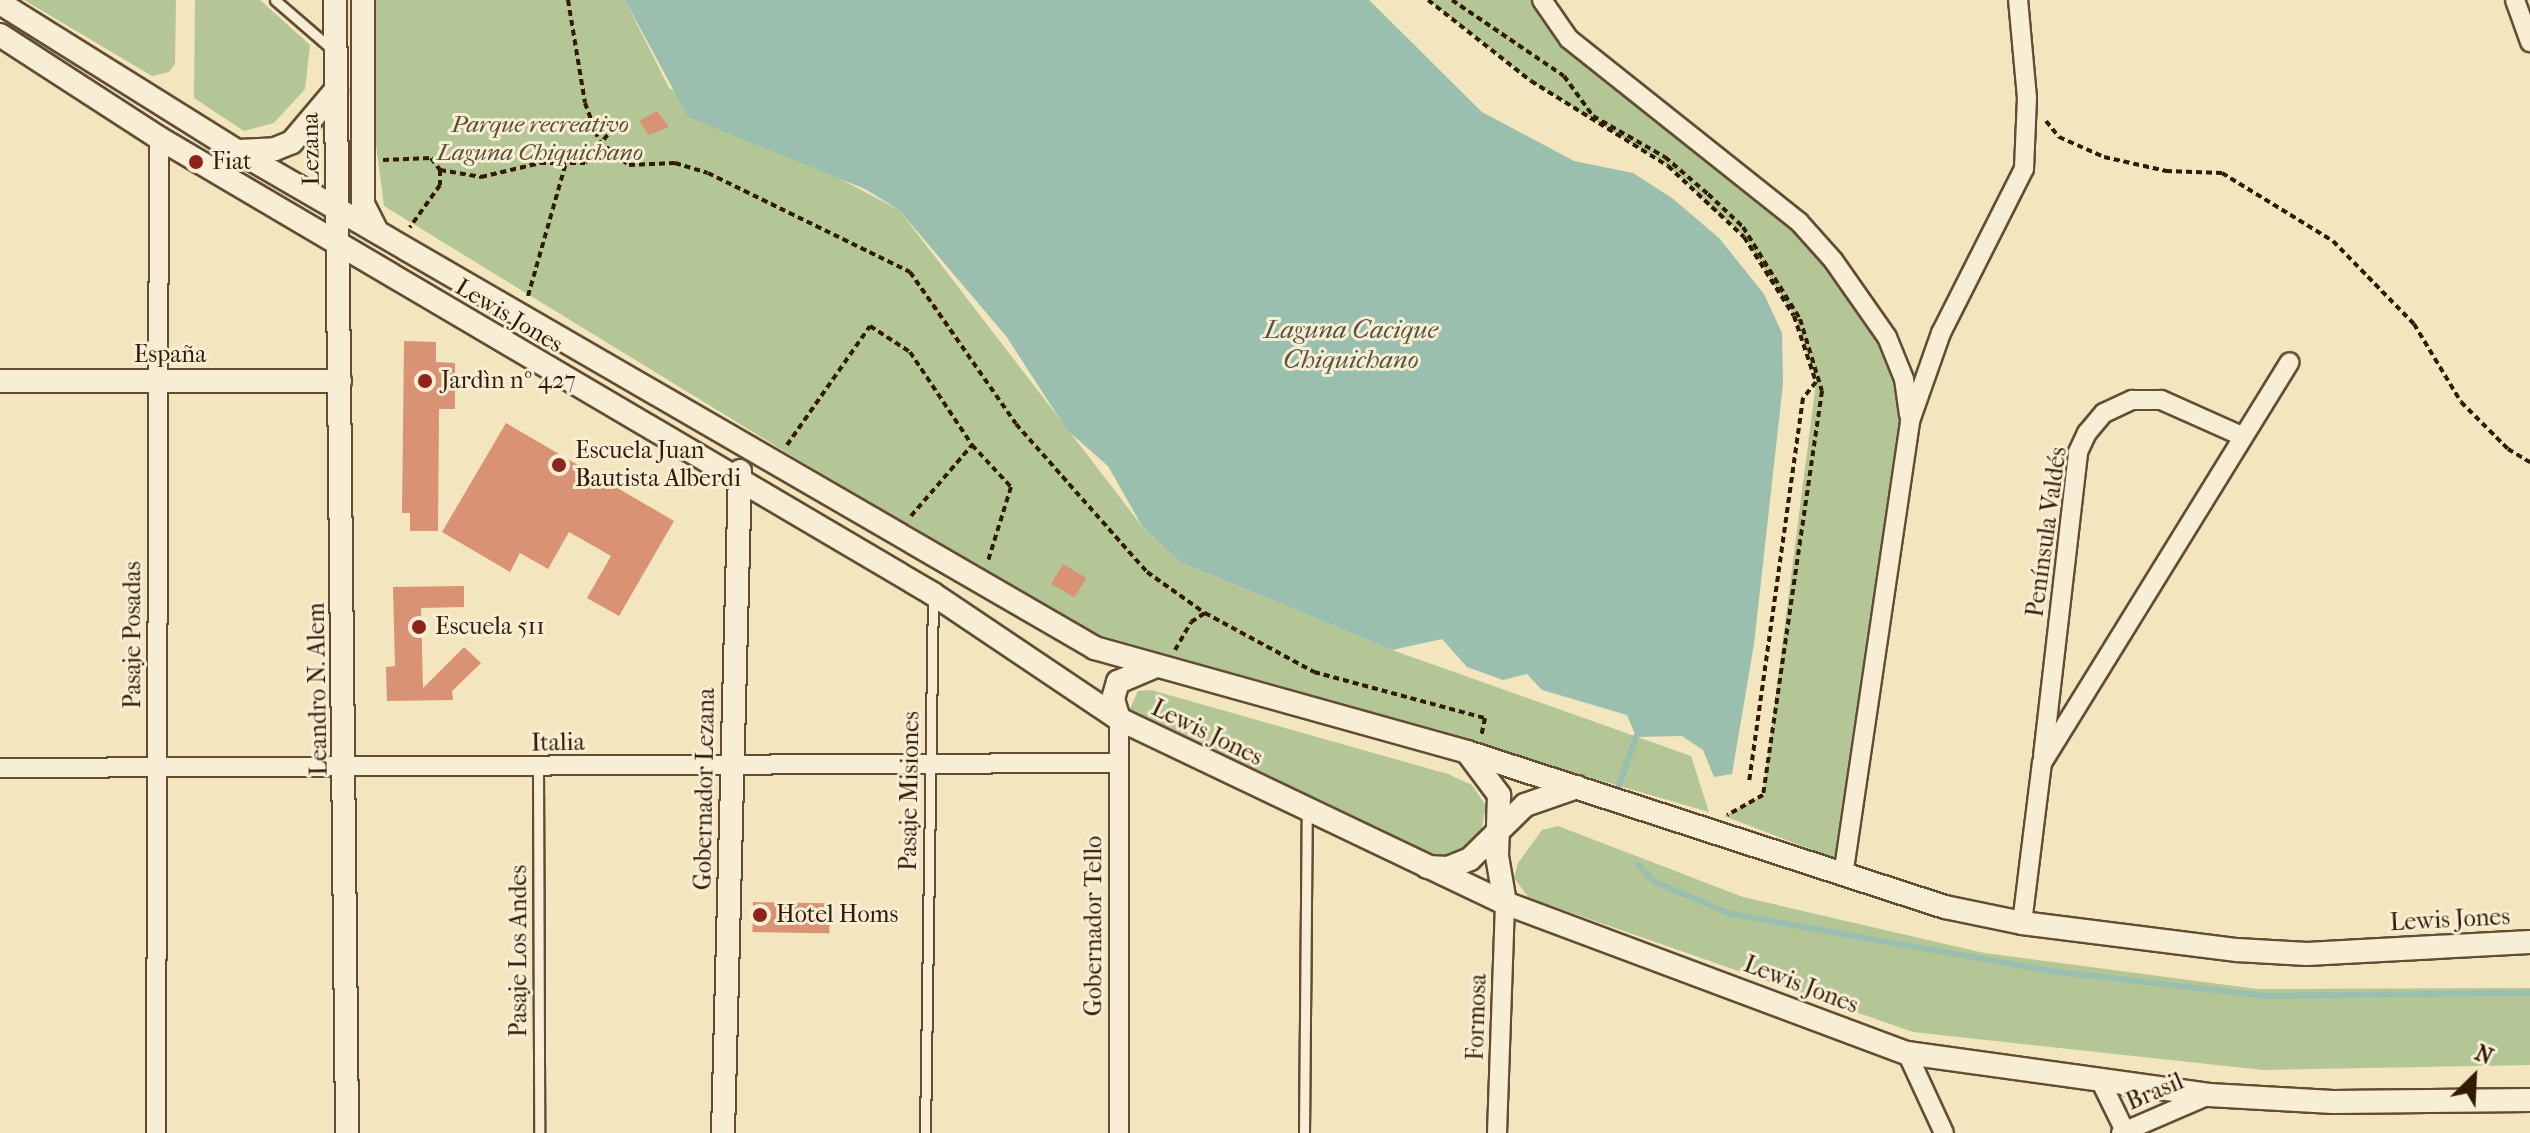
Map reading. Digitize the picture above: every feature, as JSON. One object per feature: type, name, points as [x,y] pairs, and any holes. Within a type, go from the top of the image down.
[{"type":"street","points":[[335,0],[336,53]]},
{"type":"street","points":[[363,0],[363,204],[377,230]]},
{"type":"street","points":[[1542,0],[1569,39],[1799,222],[1833,260],[1887,337],[1904,379],[1910,421]]},
{"type":"street","points":[[1843,876],[1910,421],[1941,333],[2024,169],[2027,98],[2018,0]]},
{"type":"street","points":[[2515,0],[2530,42]]},
{"type":"street","name":"Lewis Jones","points":[[0,3],[237,151],[337,206],[1095,648],[1154,667],[1467,745],[1580,787],[1843,876],[1945,907],[2022,923],[2307,954],[2530,942]]},
{"type":"street","name":"Lewis Jones","points":[[0,35],[159,138],[933,594],[1119,719],[1505,903],[1907,1053],[2209,1095],[2333,1102],[2530,1100]]},
{"type":"street","name":"Lezana","points":[[336,53],[338,244]]},
{"type":"street","points":[[237,151],[275,149],[292,142],[336,90]]},
{"type":"street","name":"Pasaje Posadas","points":[[156,1133],[159,138]]},
{"type":"street","name":"Leandro N. Alem","points":[[338,244],[347,1133]]},
{"type":"street","name":"Península Valdés","points":[[2042,763],[2290,362]]},
{"type":"street","name":"España","points":[[0,381],[340,381]]},
{"type":"street","name":"Península Valdés","points":[[2022,923],[2078,452],[2087,433],[2104,413],[2132,400],[2161,400],[2242,436]]},
{"type":"street","name":"Gobernador Lezana","points":[[723,1133],[738,481],[745,446]]},
{"type":"street","points":[[1119,719],[1113,699],[1118,682],[1154,667]]},
{"type":"street","name":"Gobernador Tello","points":[[1119,719],[1119,1133]]},
{"type":"street","points":[[1467,745],[1499,795],[1496,839],[1505,903]]},
{"type":"street","name":"Italia","points":[[0,768],[157,765],[345,769],[731,763],[1118,763]]},
{"type":"street","points":[[1422,866],[1448,868],[1496,839],[1525,805],[1580,787]]},
{"type":"street","name":"Formosa","points":[[1497,1133],[1505,903]]},
{"type":"street","points":[[1907,1053],[1944,1133]]},
{"type":"street","points":[[2101,1082],[2124,1132]]},
{"type":"street","name":"Brasil","points":[[2124,1132],[2209,1095]]},
{"type":"lane","points":[[275,0],[336,53]]},
{"type":"lane","name":"Pasaje Misiones","points":[[925,1133],[933,594]]},
{"type":"lane","name":"Pasaje Los Andes","points":[[538,768],[539,1133]]},
{"type":"lane","points":[[1304,1133],[1307,811]]},
{"type":"path","points":[[568,0],[585,103],[599,141],[629,165],[675,163],[708,173],[910,272],[1016,424],[1147,572],[1205,613],[1314,672],[1485,718],[1480,743],[1467,745]]},
{"type":"path","points":[[1428,0],[1531,81],[1668,166],[1744,237],[1794,316],[1816,382],[1803,398],[1749,781]]},
{"type":"path","points":[[1452,0],[1564,76],[1582,106],[1665,157],[1717,202],[1751,238],[1800,319],[1822,391],[1763,795],[1724,816]]},
{"type":"path","points":[[2027,98],[2059,137],[2104,157],[2166,171],[2222,173],[2333,241],[2414,324],[2461,402],[2508,449],[2530,462]]},
{"type":"path","points":[[440,170],[481,177],[540,163],[585,163],[599,141],[621,118]]},
{"type":"path","points":[[373,160],[431,158],[440,170],[440,185],[410,227]]},
{"type":"path","points":[[527,297],[566,163]]},
{"type":"path","points":[[399,221],[423,235]]},
{"type":"path","points":[[514,289],[541,305]]},
{"type":"path","points":[[781,454],[870,326],[910,352],[972,445],[1011,487],[985,571]]},
{"type":"path","points":[[904,524],[972,445]]},
{"type":"path","points":[[1186,660],[1172,656],[1191,622],[1205,613]]},
{"type":"green space","points":[[24,0],[176,0],[175,64],[169,72],[152,76]]},
{"type":"green space","points":[[195,0],[260,0],[310,45],[305,89],[274,123],[244,131],[194,98]]},
{"type":"green space","name":"Parque recreativo Laguna Chiquichano","points":[[375,0],[625,0],[669,88],[899,210],[1142,526],[1180,562],[1392,650],[1691,756],[1709,812],[1096,634],[797,459],[384,206],[372,114]]},
{"type":"green space","points":[[1428,0],[1542,0],[1548,14],[1757,188],[1866,301],[1910,421],[1852,865],[1724,816],[1763,795],[1816,382],[1794,316],[1744,237],[1668,166],[1531,81]]},
{"type":"green space","points":[[1151,690],[1448,774],[1472,785],[1486,806],[1481,832],[1468,853],[1446,860],[1419,859],[1128,713],[1138,691]]},
{"type":"green space","points":[[1558,826],[1743,897],[1984,953],[2257,989],[2530,988],[2530,1065],[2263,1070],[1913,1032],[1529,898],[1514,878],[1518,863],[1542,830]]},
{"type":"water","name":"Laguna Cacique Chiquichano","points":[[625,0],[1369,0],[1482,112],[1574,161],[1633,173],[1672,198],[1719,238],[1764,294],[1782,333],[1783,384],[1754,644],[1732,774],[1714,777],[1703,750],[1682,736],[1636,737],[1627,715],[1542,690],[1527,674],[1503,680],[1467,667],[1442,639],[1392,650],[1180,562],[1142,526],[1108,466],[1067,430],[1006,336],[899,210],[865,189],[688,117]]},
{"type":"building","points":[[657,111],[669,127],[649,135],[639,121]]},
{"type":"building","points":[[404,341],[436,342],[436,362],[455,363],[455,409],[439,409],[438,531],[410,531],[410,513],[402,513]]},
{"type":"building","points":[[506,423],[674,521],[619,616],[587,598],[611,556],[569,532],[548,569],[520,553],[510,572],[442,532]]},
{"type":"building","points":[[1063,564],[1086,578],[1074,598],[1051,584]]},
{"type":"building","points":[[464,586],[464,607],[421,608],[423,688],[464,647],[481,663],[452,691],[453,700],[387,701],[386,667],[395,666],[393,587]]},
{"type":"building","points":[[753,902],[830,903],[829,933],[752,932]]},
{"type":"waterway","points":[[1618,788],[1636,737]]},
{"type":"waterway","points":[[1638,865],[1655,882],[1731,914],[2050,971],[2266,996],[2530,993]]},
{"type":"place","name":"Fiat","points":[[196,162]]},
{"type":"place","name":"Jardìn nº 427","points":[[425,381]]},
{"type":"place","name":"Escuela Juan Bautista Alberdi","points":[[559,465]]},
{"type":"place","name":"Escuela 511","points":[[419,627]]},
{"type":"place","name":"Hotel Homs","points":[[760,915]]}]
